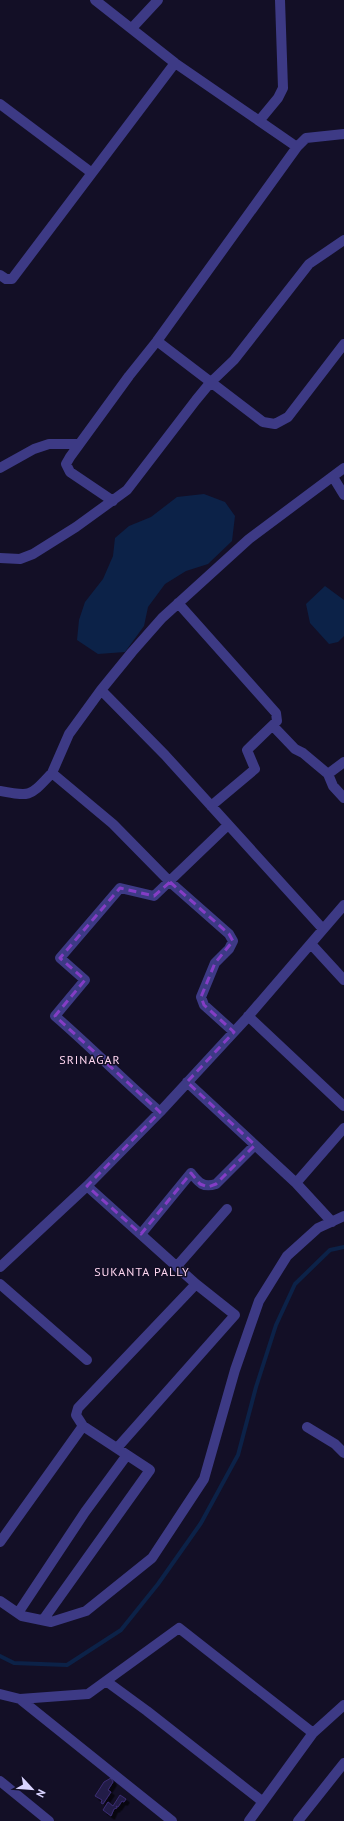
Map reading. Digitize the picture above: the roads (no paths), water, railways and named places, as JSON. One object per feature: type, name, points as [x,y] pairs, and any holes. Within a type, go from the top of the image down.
[{"type":"street","points":[[95,0],[175,63],[297,147]]},
{"type":"street","points":[[132,28],[158,0]]},
{"type":"street","points":[[259,121],[278,98],[284,83],[280,0]]},
{"type":"street","points":[[0,275],[6,279],[12,279],[175,63]]},
{"type":"street","points":[[0,104],[92,172]]},
{"type":"street","points":[[113,501],[70,472],[66,464],[70,457],[129,376],[157,342],[297,147],[306,138],[344,134]]},
{"type":"street","points":[[0,558],[16,559],[46,546],[127,490],[210,383],[234,360],[309,264],[344,240]]},
{"type":"street","points":[[157,342],[263,422],[275,424],[288,417],[344,344]]},
{"type":"street","points":[[0,468],[39,447],[49,444],[79,444]]},
{"type":"street","points":[[0,791],[23,796],[29,794],[52,773],[69,734],[101,690],[162,618],[248,539],[344,468]]},
{"type":"street","points":[[332,477],[344,495]]},
{"type":"street","points":[[178,603],[276,713],[277,721],[247,750],[255,769],[211,806]]},
{"type":"street","points":[[101,690],[164,755],[322,928]]},
{"type":"street","points":[[273,726],[295,749],[303,753],[328,774],[333,786],[344,798]]},
{"type":"street","points":[[328,774],[344,762]]},
{"type":"street","points":[[52,773],[113,824],[170,882],[229,934],[233,941],[229,949],[215,963],[201,997],[204,1005],[234,1032]]},
{"type":"street","points":[[160,1112],[122,1080],[85,1042],[55,1016],[85,980],[60,958],[120,888],[154,896],[228,825]]},
{"type":"street","points":[[0,1267],[87,1186],[160,1112],[234,1032],[311,944],[322,928],[344,905]]},
{"type":"street","points":[[311,944],[344,980]]},
{"type":"street","points":[[248,1016],[344,1106]]},
{"type":"street","points":[[187,1082],[296,1183],[332,1222]]},
{"type":"street","points":[[296,1183],[344,1128]]},
{"type":"street","points":[[141,1234],[191,1173],[200,1184],[208,1187],[216,1184],[255,1145]]},
{"type":"street","points":[[87,1186],[196,1284],[235,1314],[117,1448]]},
{"type":"street","points":[[177,1266],[227,1209]]},
{"type":"street","points":[[0,1601],[22,1616],[51,1622],[86,1611],[152,1558],[204,1480],[235,1370],[259,1301],[287,1256],[318,1228],[344,1216]]},
{"type":"street","points":[[0,1284],[87,1360]]},
{"type":"street","points":[[43,1620],[150,1470],[83,1426],[76,1415],[78,1408],[196,1284]]},
{"type":"street","points":[[0,1542],[83,1426]]},
{"type":"street","points":[[308,1427],[335,1444],[344,1453]]},
{"type":"street","points":[[18,1613],[85,1512],[127,1455]]},
{"type":"street","points":[[0,1694],[20,1699],[88,1694],[179,1628],[313,1733]]},
{"type":"street","points":[[106,1681],[147,1711],[263,1802]]},
{"type":"street","points":[[20,1699],[172,1821]]},
{"type":"street","points":[[249,1821],[313,1733],[342,1712]]},
{"type":"street","points":[[298,1821],[344,1764]]},
{"type":"street","points":[[0,1781],[49,1821]]},
{"type":"water","points":[[204,494],[225,502],[235,516],[232,541],[208,564],[186,571],[165,584],[148,607],[144,626],[125,652],[98,654],[77,640],[79,620],[85,602],[103,579],[113,556],[115,538],[129,526],[151,517],[177,497]]},
{"type":"water","points":[[325,586],[344,600],[344,636],[338,642],[329,644],[310,623],[306,604]]},
{"type":"waterway","points":[[0,1656],[14,1663],[67,1665],[121,1630],[158,1584],[201,1523],[238,1455],[256,1387],[276,1325],[295,1284],[330,1250],[344,1247]]},
{"type":"district","name":"SRINAGAR","points":[[90,1060]]},
{"type":"district","name":"SUKANTA PALLY","points":[[142,1272]]}]
